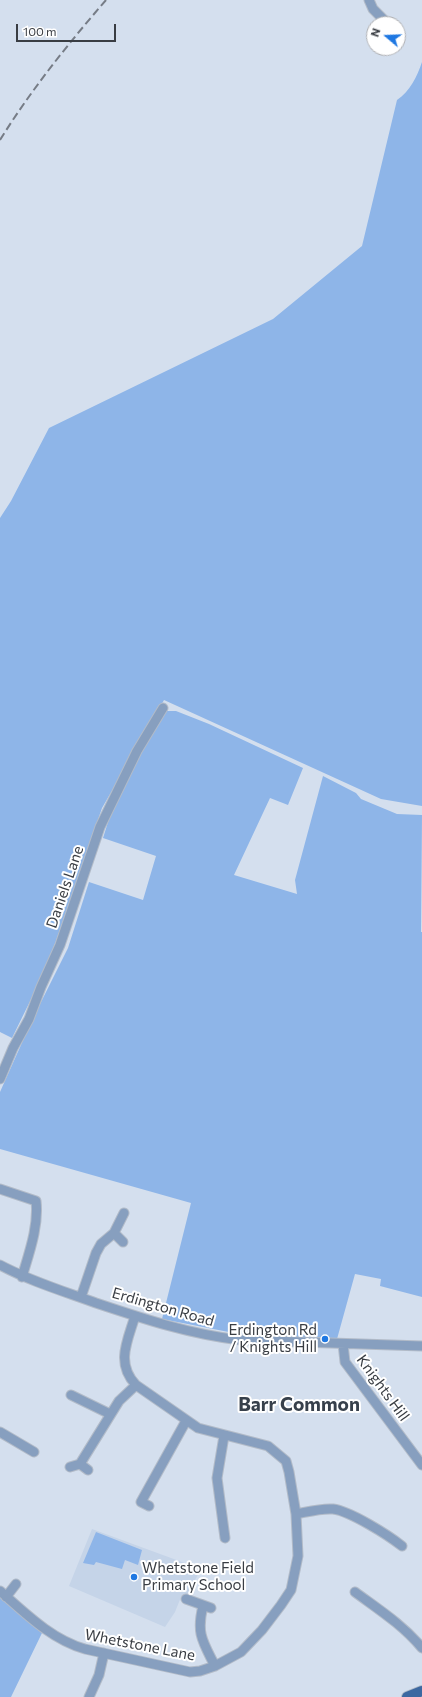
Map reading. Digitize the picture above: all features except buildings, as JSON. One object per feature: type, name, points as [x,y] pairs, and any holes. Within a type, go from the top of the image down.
[{"type":"main road","points":[[407,1697],[422,1691]]},
{"type":"street","points":[[369,0],[373,9],[380,16]]},
{"type":"street","name":"Daniels Lane","points":[[0,1079],[13,1048],[29,1019],[41,987],[60,945],[100,827],[137,751],[163,708]]},
{"type":"street","points":[[1,1192],[36,1201],[32,1243],[22,1277]]},
{"type":"street","points":[[81,1297],[96,1253],[101,1244],[114,1233],[124,1213]]},
{"type":"street","points":[[114,1233],[123,1242]]},
{"type":"street","name":"Erdington Road","points":[[0,1264],[22,1277],[135,1316],[212,1337],[240,1340],[422,1346]]},
{"type":"street","name":"Whetstone Lane","points":[[3,1594],[61,1640],[77,1647],[190,1672],[200,1671],[215,1666],[241,1652],[262,1630],[282,1605],[291,1590],[298,1556],[296,1514],[286,1461],[268,1446],[224,1436],[198,1428],[136,1385],[127,1372],[124,1360],[125,1350],[135,1316]]},
{"type":"street","name":"Knights Hill","points":[[343,1344],[345,1362],[422,1465]]},
{"type":"street","points":[[70,1467],[84,1467],[110,1414],[119,1400],[136,1385]]},
{"type":"street","points":[[71,1395],[110,1414]]},
{"type":"street","points":[[149,1506],[141,1502],[186,1421]]},
{"type":"street","points":[[0,1432],[35,1452]]},
{"type":"street","points":[[224,1436],[217,1478],[224,1539]]},
{"type":"street","points":[[296,1514],[332,1509],[341,1510],[391,1537],[402,1546]]},
{"type":"street","points":[[386,1546],[391,1537]]},
{"type":"street","points":[[3,1594],[16,1584]]},
{"type":"street","points":[[354,1592],[387,1615],[415,1639],[422,1648]]},
{"type":"street","points":[[186,1599],[207,1607],[199,1621],[201,1639],[215,1666]]},
{"type":"street","points":[[89,1697],[99,1675],[104,1652]]},
{"type":"shaded area","points":[[422,62],[422,806],[381,799],[164,700],[102,808],[56,941],[38,985],[12,1038],[0,1032],[0,518],[11,501],[49,428],[273,319],[362,246],[397,100],[406,92],[412,83]]},
{"type":"shaded area","points":[[167,711],[176,711],[209,724],[303,768],[288,805],[270,798],[234,875],[297,894],[295,880],[323,776],[356,793],[361,799],[397,814],[422,815],[422,1297],[380,1286],[381,1279],[355,1274],[337,1339],[239,1334],[162,1319],[191,1203],[0,1149],[0,1092],[33,1018],[68,948],[89,882],[143,900],[156,856],[103,838],[114,803],[139,753],[161,717]]},
{"type":"shaded area","name":"Whetstone Field Primary School","points":[[92,1529],[201,1569],[187,1595],[181,1597],[175,1612],[165,1627],[69,1586]]},
{"type":"shaded area","points":[[96,1532],[142,1550],[138,1565],[125,1560],[122,1569],[96,1562],[94,1565],[83,1563]]},
{"type":"shaded area","points":[[0,1597],[42,1633],[11,1697],[0,1697]]},
{"type":"railway","points":[[0,140],[24,103],[50,68],[106,0]]},
{"type":"place","name":"Erdington Rd / Knights Hill","points":[[325,1339]]},
{"type":"place","name":"Whetstone Field Primary School","points":[[134,1577]]},
{"type":"district","name":"Barr Common","points":[[299,1405]]}]
